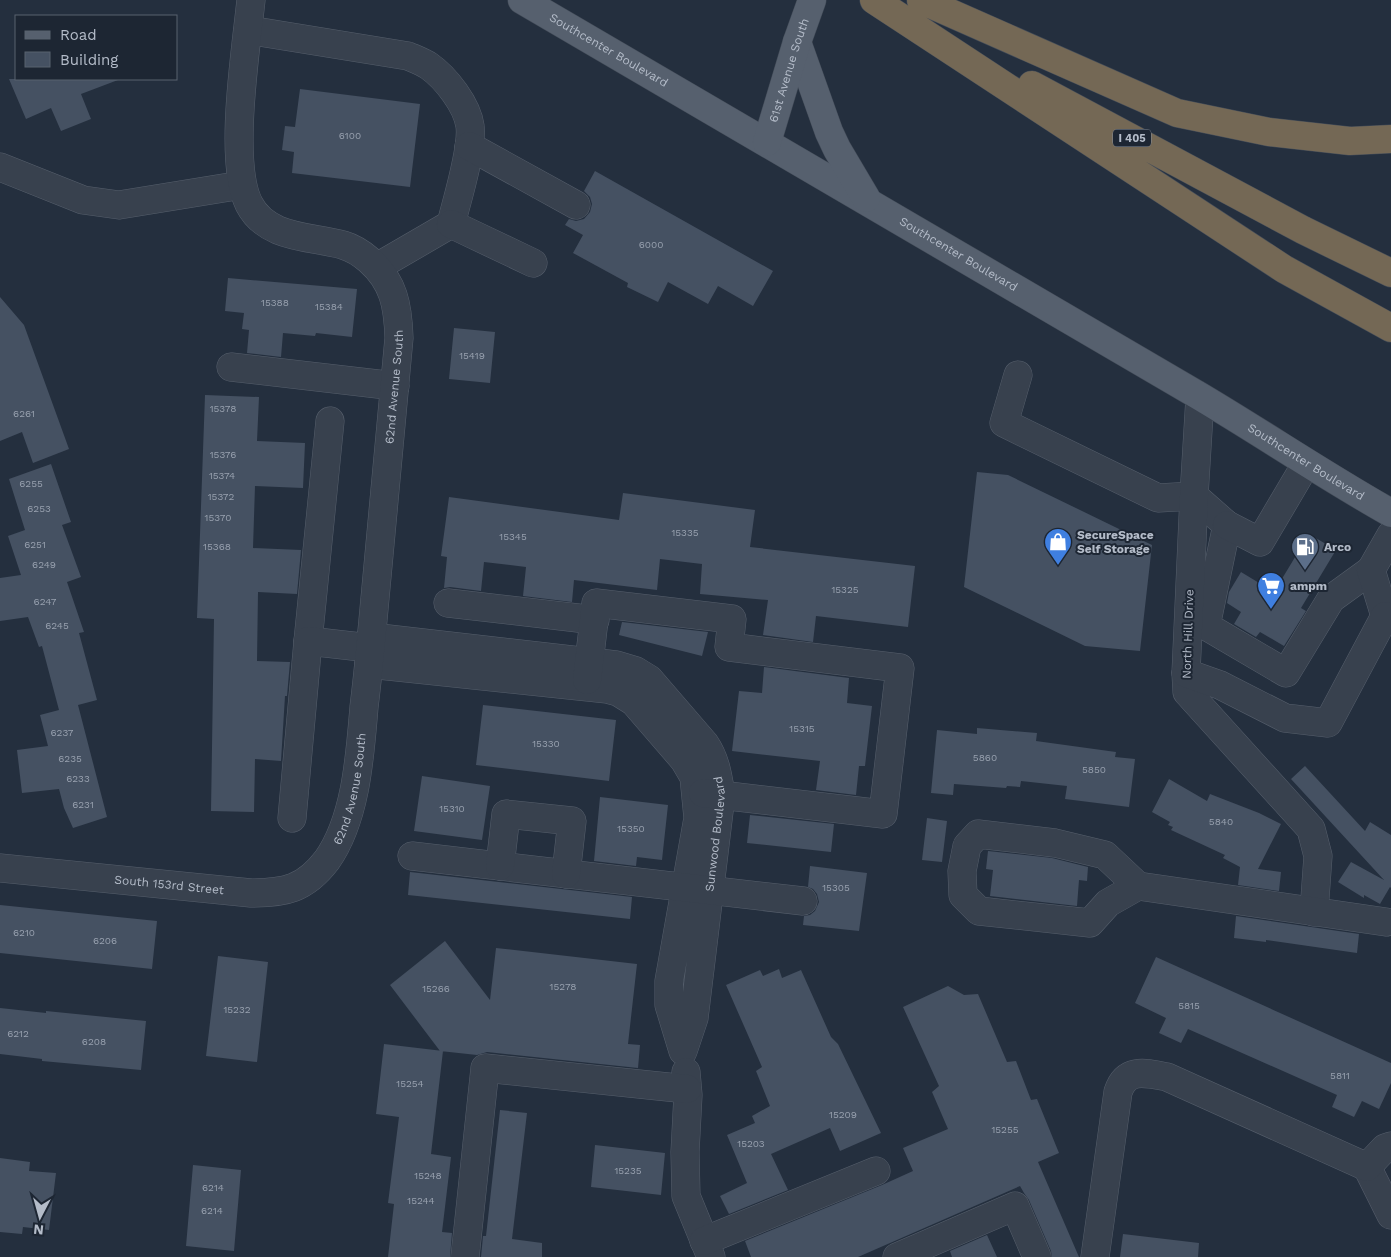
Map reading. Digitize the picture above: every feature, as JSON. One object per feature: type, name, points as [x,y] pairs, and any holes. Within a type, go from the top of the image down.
[{"type":"highway","name":"I 405","points":[[874,0],[1302,230],[1391,273]]},
{"type":"highway","points":[[874,0],[1284,269],[1391,328]]},
{"type":"highway","points":[[921,0],[1177,112],[1269,132],[1350,141],[1391,139]]},
{"type":"main road","name":"Southcenter Boulevard","points":[[522,0],[1200,397],[1306,464],[1391,514]]},
{"type":"main road","name":"61st Avenue South","points":[[767,142],[797,42],[812,0]]},
{"type":"main road","points":[[797,42],[829,132],[866,200]]},
{"type":"street","name":"62nd Avenue South","points":[[251,0],[240,136],[242,185],[253,211],[276,231],[344,245],[360,252],[388,280],[395,298],[399,317],[400,338],[358,764],[343,831],[327,859]]},
{"type":"street","points":[[248,30],[408,56],[429,66],[450,87],[463,107],[470,126],[469,146],[451,224],[377,267]]},
{"type":"street","points":[[469,146],[576,204]]},
{"type":"street","points":[[0,167],[84,200],[119,205],[242,185]]},
{"type":"street","points":[[451,224],[532,263]]},
{"type":"street","points":[[231,367],[395,386]]},
{"type":"street","points":[[1018,374],[1004,423],[1158,498],[1194,496],[1227,525],[1260,542],[1306,464]]},
{"type":"street","name":"North Hill Drive","points":[[1200,397],[1186,673],[1187,692],[1311,829],[1318,856],[1314,912]]},
{"type":"street","points":[[292,818],[330,421]]},
{"type":"street","points":[[1227,525],[1206,626],[1286,672],[1332,599],[1371,570],[1391,535]]},
{"type":"street","points":[[1186,673],[1220,685],[1285,718],[1328,723],[1388,618],[1371,570]]},
{"type":"street","points":[[448,603],[594,620]]},
{"type":"street","points":[[588,674],[596,603],[732,619],[728,647],[900,668],[883,814],[708,794]]},
{"type":"street","name":"Sunwood Boulevard","points":[[308,641],[588,674],[607,689],[618,692],[634,702],[684,760],[694,777],[708,794],[698,818],[698,889],[669,981],[670,1005],[683,1051],[688,1089],[685,1152],[686,1196],[708,1249]]},
{"type":"street","points":[[500,866],[506,814],[572,821],[566,874]]},
{"type":"street","points":[[1138,886],[1108,903],[1090,923],[979,911],[963,895],[962,871],[967,846],[978,834],[1054,843],[1104,855],[1138,886],[1386,922]]},
{"type":"street","points":[[412,856],[804,901]]},
{"type":"street","name":"South 153rd Street","points":[[0,868],[251,893],[270,893],[290,890],[312,877],[327,859]]},
{"type":"street","points":[[465,1257],[485,1068],[688,1089]]},
{"type":"street","points":[[1096,1257],[1118,1092],[1121,1081],[1132,1074],[1146,1073],[1167,1077],[1368,1167],[1391,1215]]},
{"type":"street","points":[[1368,1167],[1385,1148],[1391,1146]]},
{"type":"street","points":[[708,1249],[876,1171]]},
{"type":"street","points":[[897,1257],[1016,1206],[1037,1257]]},
{"type":"building","points":[[9,79],[118,80],[81,94],[91,119],[61,131],[51,108],[26,119]]},
{"type":"building","points":[[300,89],[420,104],[410,187],[292,173],[294,152],[282,150],[285,126],[295,127]]},
{"type":"building","points":[[595,171],[773,271],[753,306],[718,286],[708,304],[668,282],[658,302],[627,287],[628,283],[573,253],[583,235],[565,225],[569,219],[576,221],[584,219],[590,212],[592,204],[590,197],[584,191]]},
{"type":"building","points":[[228,278],[357,289],[352,337],[316,333],[315,336],[283,333],[281,357],[247,353],[249,330],[242,329],[244,313],[225,311]]},
{"type":"building","points":[[0,297],[24,325],[69,449],[33,463],[22,432],[0,441]]},
{"type":"building","points":[[454,328],[495,332],[490,383],[449,379]]},
{"type":"building","points":[[205,395],[259,397],[257,441],[305,443],[303,488],[255,486],[253,548],[301,550],[297,594],[258,592],[257,661],[290,662],[287,696],[285,696],[281,761],[255,759],[254,812],[211,811],[214,619],[197,618]]},
{"type":"building","points":[[51,464],[71,522],[62,525],[81,577],[67,582],[84,632],[79,633],[97,700],[78,705],[107,817],[73,828],[64,808],[59,789],[22,793],[17,750],[48,746],[40,715],[59,710],[42,646],[39,647],[28,617],[0,621],[0,578],[21,575],[8,536],[25,530],[9,479]]},
{"type":"building","name":"SecureSpace Self Storage","points":[[977,472],[1008,475],[1152,545],[1140,651],[1085,646],[964,587]]},
{"type":"building","points":[[623,493],[755,510],[750,547],[915,566],[908,627],[816,616],[813,642],[763,635],[768,600],[700,594],[702,564],[660,559],[657,590],[574,580],[572,602],[523,596],[526,567],[484,562],[481,591],[444,588],[447,557],[441,556],[449,497],[619,520]]},
{"type":"building","points":[[1309,534],[1336,550],[1301,608],[1306,611],[1284,646],[1260,632],[1256,637],[1234,624],[1241,612],[1227,603],[1229,592],[1241,572],[1274,592]]},
{"type":"building","points":[[622,622],[708,632],[702,656],[619,635]]},
{"type":"building","points":[[764,667],[849,678],[847,703],[872,706],[865,766],[859,766],[856,795],[816,790],[820,761],[732,751],[739,691],[762,693]]},
{"type":"building","points":[[483,705],[616,720],[609,781],[476,765]]},
{"type":"building","points":[[977,728],[1037,733],[1036,741],[1116,752],[1115,757],[1135,759],[1129,807],[1065,799],[1067,786],[1021,781],[1020,787],[1007,786],[1006,788],[954,784],[953,795],[931,793],[937,730],[977,734]]},
{"type":"building","points":[[1305,766],[1365,831],[1370,822],[1391,835],[1391,888],[1380,904],[1364,895],[1364,898],[1338,882],[1351,862],[1384,880],[1291,779]]},
{"type":"building","points":[[422,776],[490,786],[482,840],[414,831]]},
{"type":"building","points":[[1169,779],[1207,801],[1210,794],[1259,813],[1281,824],[1258,869],[1281,872],[1279,891],[1238,885],[1240,867],[1223,858],[1225,855],[1171,830],[1173,827],[1168,825],[1170,822],[1152,812]]},
{"type":"building","points":[[600,797],[668,805],[662,860],[637,857],[636,866],[594,861]]},
{"type":"building","points":[[750,815],[834,824],[831,852],[747,843]]},
{"type":"building","points":[[927,818],[947,821],[942,862],[922,860]]},
{"type":"building","points":[[988,851],[1052,858],[1088,867],[1087,881],[1079,880],[1077,906],[990,896],[993,870],[986,869]]},
{"type":"building","points":[[810,866],[867,873],[859,931],[803,925],[804,916],[810,915],[815,911],[819,902],[817,894],[808,887]]},
{"type":"building","points":[[410,872],[632,897],[630,919],[408,895]]},
{"type":"building","points":[[0,905],[157,921],[152,969],[0,953]]},
{"type":"building","points":[[1236,916],[1359,934],[1357,953],[1266,940],[1266,942],[1234,938]]},
{"type":"building","points":[[445,941],[490,1000],[496,948],[637,964],[628,1044],[640,1045],[638,1068],[487,1052],[477,1055],[440,1051],[390,985]]},
{"type":"building","points":[[218,956],[268,962],[257,1062],[206,1056]]},
{"type":"building","points":[[1156,957],[1391,1063],[1391,1083],[1379,1109],[1362,1101],[1354,1117],[1332,1107],[1337,1095],[1188,1029],[1181,1043],[1159,1033],[1166,1018],[1135,1003]]},
{"type":"building","points":[[779,969],[782,978],[801,970],[831,1037],[838,1044],[881,1133],[840,1151],[830,1128],[771,1154],[788,1190],[729,1214],[720,1196],[747,1183],[727,1135],[755,1123],[752,1116],[770,1106],[756,1071],[762,1067],[726,985],[760,970],[763,976]]},
{"type":"building","points":[[948,986],[964,995],[978,994],[1007,1062],[1016,1061],[1031,1100],[1037,1099],[1059,1153],[1038,1162],[1079,1257],[1052,1257],[1029,1200],[1020,1186],[858,1257],[751,1257],[745,1241],[913,1171],[903,1148],[948,1129],[932,1092],[939,1086],[903,1007]]},
{"type":"building","points":[[0,1008],[146,1021],[141,1070],[42,1061],[42,1059],[0,1054]]},
{"type":"building","points":[[384,1044],[443,1051],[431,1154],[451,1157],[442,1232],[452,1233],[450,1257],[388,1257],[394,1204],[388,1203],[399,1117],[376,1114]]},
{"type":"building","points":[[500,1110],[527,1113],[512,1239],[542,1243],[542,1257],[481,1257],[483,1236],[486,1236]]},
{"type":"building","points":[[595,1145],[665,1153],[661,1195],[591,1187]]},
{"type":"building","points":[[0,1158],[30,1162],[29,1171],[56,1173],[49,1230],[23,1227],[22,1234],[0,1232]]},
{"type":"building","points":[[193,1165],[241,1170],[234,1251],[186,1246]]},
{"type":"building","points":[[1123,1234],[1199,1243],[1198,1257],[1120,1257]]},
{"type":"building","points":[[987,1235],[997,1257],[952,1257],[950,1251]]},
{"type":"place","name":"SecureSpace Self Storage","points":[[1058,566]]},
{"type":"place","name":"Arco","points":[[1305,571]]},
{"type":"place","name":"ampm","points":[[1271,610]]}]
